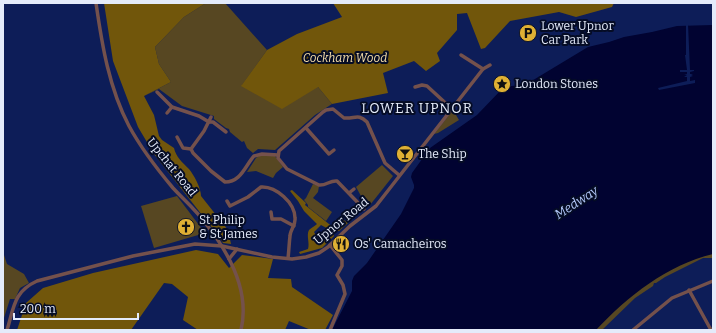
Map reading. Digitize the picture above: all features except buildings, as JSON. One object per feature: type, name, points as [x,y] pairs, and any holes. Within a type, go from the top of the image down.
[{"type":"street","name":"Upchat Road","points":[[96,3],[103,49],[115,93],[128,125],[144,151],[174,188],[206,223],[229,259],[240,285],[244,316],[241,330]]},
{"type":"street","points":[[461,55],[483,69]]},
{"type":"street","name":"Upnor Road","points":[[7,330],[18,296],[27,286],[143,253],[196,244],[220,245],[272,257],[308,257],[320,252],[376,206],[483,69],[490,65]]},
{"type":"street","points":[[415,87],[422,85],[426,86],[452,109]]},
{"type":"street","points":[[157,92],[172,107],[199,116],[209,122],[214,122],[226,132]]},
{"type":"street","points":[[167,113],[172,107]]},
{"type":"street","points":[[364,209],[337,181],[334,180],[322,186],[287,170],[281,163],[278,155],[281,148],[323,112],[330,109],[337,111],[344,118],[360,117],[367,122],[386,164],[399,175]]},
{"type":"street","points":[[191,149],[211,117]]},
{"type":"street","points":[[306,128],[329,154],[334,150]]},
{"type":"street","points":[[177,137],[183,148],[191,149]]},
{"type":"street","points":[[191,149],[193,153],[211,171],[225,182],[232,181],[242,174],[254,156],[262,154],[278,155]]},
{"type":"street","points":[[230,206],[248,197],[257,188],[265,187],[279,192],[287,200],[295,214],[294,226],[290,235],[288,258]]},
{"type":"street","points":[[349,193],[354,189]]},
{"type":"street","points":[[227,201],[234,211]]},
{"type":"street","points":[[271,212],[272,219],[281,219],[294,226]]},
{"type":"street","points":[[330,245],[342,260],[342,266],[337,275],[343,285],[345,294],[330,330]]},
{"type":"street","points":[[229,259],[237,249]]},
{"type":"street","points":[[633,330],[672,298],[713,281]]},
{"type":"street","points":[[689,290],[711,330]]},
{"type":"shaded area","points":[[206,3],[225,3],[267,50],[242,85],[318,87],[332,104],[315,115],[275,150],[258,149],[253,153],[247,148],[244,141],[242,142],[230,132],[229,129],[214,119],[214,116],[182,106],[159,89],[144,96],[171,82],[159,64],[155,47],[184,17]]},
{"type":"shaded area","points":[[453,110],[459,120],[434,134]]},
{"type":"shaded area","points":[[259,156],[275,156],[283,167],[273,178],[256,171],[247,172]]},
{"type":"shaded area","points":[[382,165],[393,176],[370,205],[361,196],[356,187]]},
{"type":"shaded area","points":[[313,184],[319,186],[318,192],[313,198],[332,212],[326,221],[308,207],[304,200]]},
{"type":"shaded area","points":[[177,196],[205,233],[154,248],[141,206]]},
{"type":"shaded area","points":[[713,240],[713,258],[703,258],[654,283],[653,286],[635,298],[602,330],[577,330]]},
{"type":"shaded area","points":[[3,252],[7,264],[24,274],[29,283],[20,288],[15,299],[10,299],[3,321]]},
{"type":"green space","points":[[104,3],[206,3],[184,17],[155,47],[159,64],[171,82],[144,96],[154,115],[159,136],[162,140],[174,148],[178,157],[195,178],[199,186],[201,196],[228,230],[231,244],[223,243],[154,154],[138,127],[113,61]]},
{"type":"green space","name":"Cockham Wood","points":[[333,3],[614,3],[612,7],[576,17],[559,12],[510,21],[485,48],[481,49],[467,13],[457,14],[457,30],[437,53],[440,61],[426,71],[414,61],[383,73],[388,93],[332,104],[318,87],[282,109],[241,86],[267,50],[297,34],[342,17]]},
{"type":"green space","points":[[292,190],[306,203],[305,205],[334,228],[336,228],[342,219],[348,223],[339,231],[332,231],[321,225],[314,232],[319,241],[333,233],[334,236],[322,248],[300,254],[299,252],[308,249],[308,232],[317,224],[304,211],[290,191]]},
{"type":"green space","points":[[196,250],[218,254],[229,268],[242,255],[273,259],[268,278],[291,279],[292,287],[333,315],[325,330],[311,330],[289,321],[285,330],[198,330],[183,320],[188,297],[172,284],[164,283],[131,330],[17,330],[26,303],[43,288],[93,273]]},
{"type":"water","name":"Medway","points":[[713,25],[713,254],[680,266],[649,283],[621,305],[596,330],[332,330],[352,291],[352,281],[354,276],[367,263],[401,214],[414,188],[411,177],[412,173],[430,148],[477,115],[502,89],[511,86],[525,85],[588,47],[624,37],[677,26]]},
{"type":"pier","points":[[686,24],[688,24],[690,70],[694,70],[690,72],[693,76],[690,77],[690,81],[695,80],[695,83],[659,90],[658,88],[687,81],[687,77],[684,77],[687,75],[684,74],[687,74],[687,72],[680,72],[680,70],[687,70],[685,55]]},
{"type":"place","name":"Lower Upnor Car Park","points":[[528,33]]},
{"type":"place","name":"London Stones","points":[[502,84]]},
{"type":"place","name":"The Ship","points":[[405,154]]},
{"type":"place","name":"St Philip & St James","points":[[186,227]]},
{"type":"place","name":"Os' Camacheiros","points":[[341,244]]},
{"type":"district","name":"LOWER UPNOR","points":[[417,108]]}]
